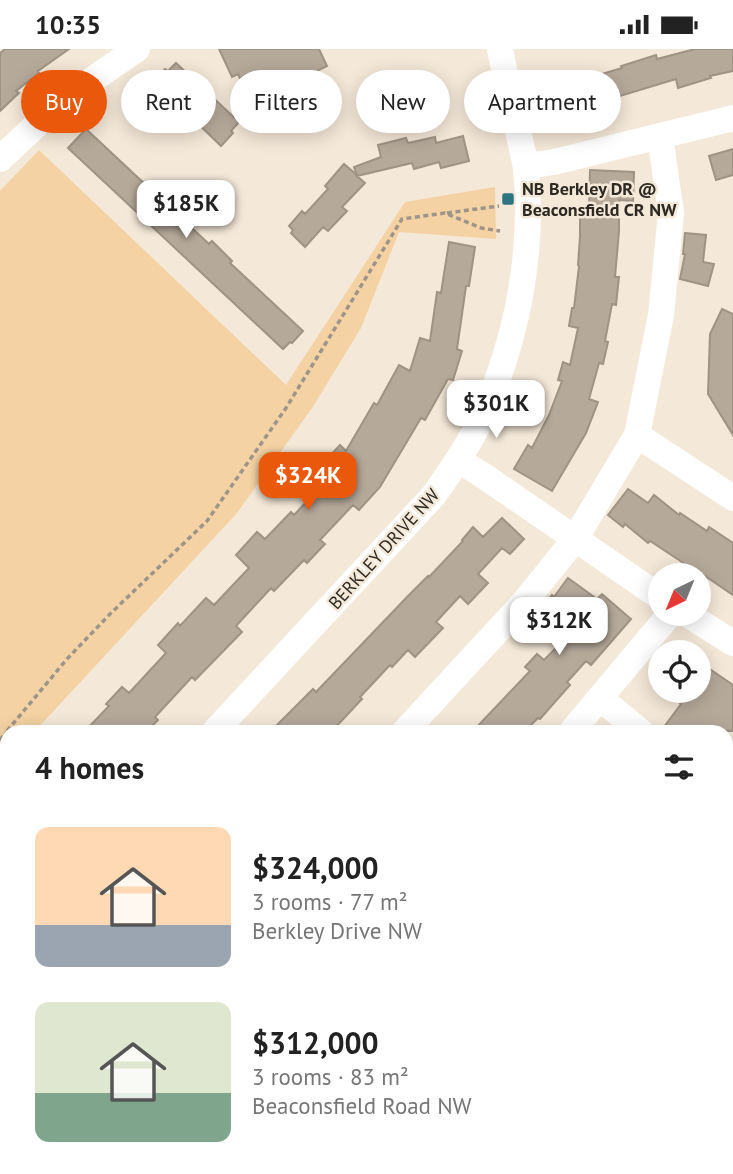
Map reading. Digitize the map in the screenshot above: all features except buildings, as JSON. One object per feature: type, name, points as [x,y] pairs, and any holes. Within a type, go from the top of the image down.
[{"type":"street","points":[[4,146],[136,49]]},
{"type":"street","name":"BERKLEY DRIVE NW","points":[[221,725],[426,505],[458,460],[483,416],[510,344],[521,295],[526,229],[526,166],[500,49]]},
{"type":"street","points":[[526,166],[554,162],[733,118]]},
{"type":"street","points":[[411,725],[526,600],[575,539],[637,435],[661,315],[671,213],[660,136]]},
{"type":"street","points":[[637,435],[733,498]]},
{"type":"street","points":[[458,460],[648,589]]},
{"type":"street","points":[[577,725],[659,627]]},
{"type":"street","points":[[708,627],[733,643]]},
{"type":"street","points":[[601,699],[633,725]]},
{"type":"path","points":[[13,725],[66,659],[207,521],[286,408],[402,219],[499,206]]},
{"type":"path","points":[[445,213],[481,228],[500,231]]},
{"type":"shaded area","points":[[39,150],[286,385],[405,202],[495,187],[496,239],[399,232],[361,328],[312,408],[237,513],[41,725],[0,725],[0,191]]},
{"type":"place","name":"NB Berkley DR @ Beaconsfield CR NW","points":[[508,199]]}]
